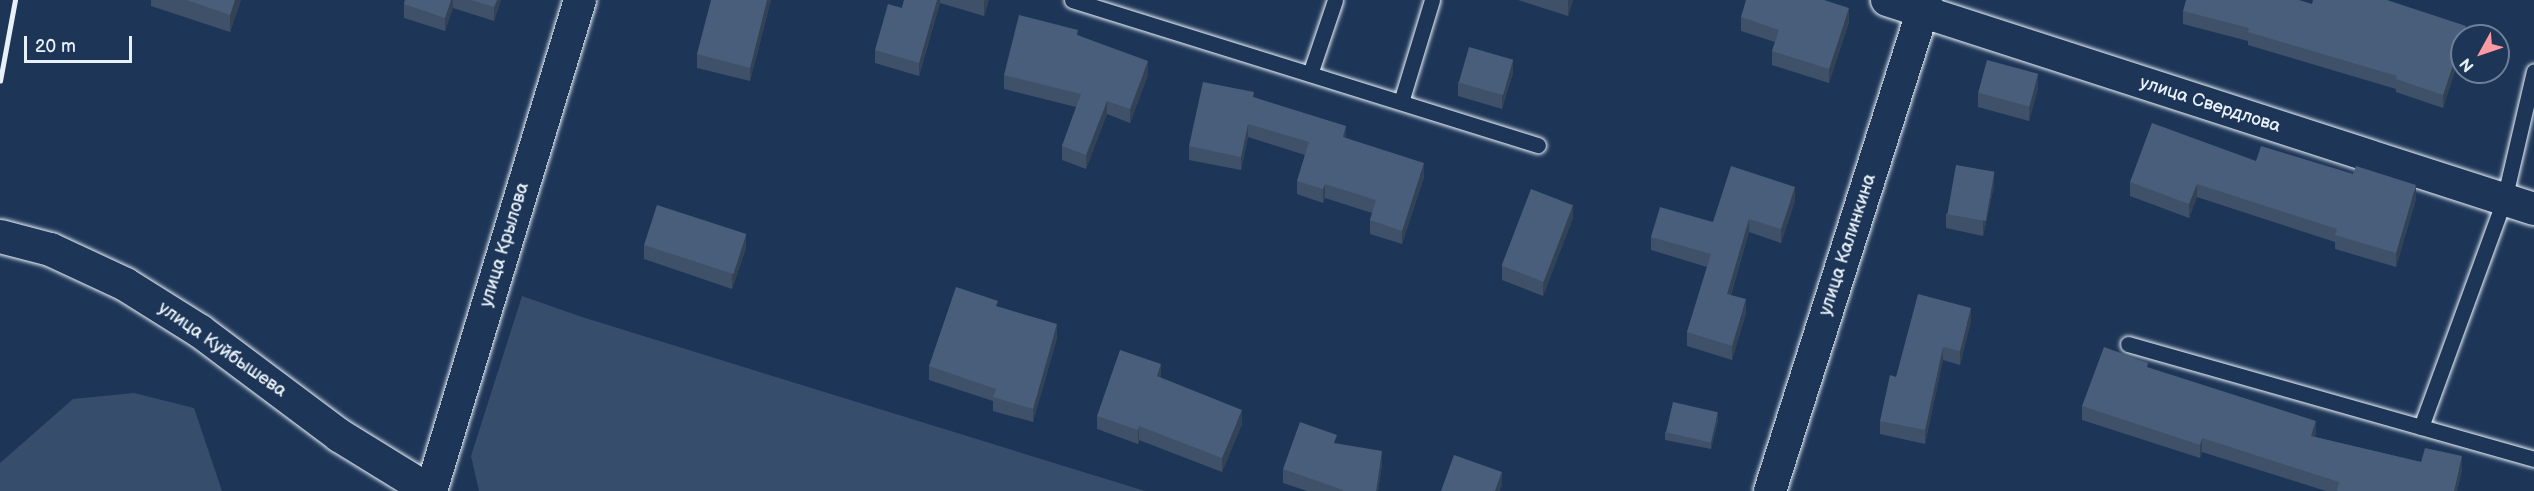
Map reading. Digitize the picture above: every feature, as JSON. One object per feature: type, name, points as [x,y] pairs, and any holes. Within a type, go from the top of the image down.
[{"type":"main road","name":"улица Куйбышева","points":[[0,236],[50,249],[125,284],[200,331],[339,435],[431,491]]},
{"type":"street","name":"улица Крылова","points":[[431,491],[580,0]]},
{"type":"street","name":"улица Свердлова","points":[[1887,0],[1924,6],[2534,209]]},
{"type":"street","name":"улица Калинкина","points":[[1770,491],[1924,6]]},
{"type":"lane","points":[[1072,0],[1538,145]]},
{"type":"lane","points":[[1310,74],[1335,0]]},
{"type":"lane","points":[[1401,102],[1432,0]]},
{"type":"lane","points":[[2421,427],[2504,200],[2534,71]]},
{"type":"lane","points":[[2128,344],[2534,459]]},
{"type":"shaded area","points":[[522,296],[582,317],[1145,491],[479,491],[471,456]]},
{"type":"shaded area","points":[[134,393],[194,408],[222,491],[0,491],[0,463],[73,399]]},
{"type":"building","points":[[187,0],[235,0],[230,15]]},
{"type":"building","points":[[405,0],[451,0],[445,18],[404,4]]},
{"type":"building","points":[[471,0],[497,0],[494,7]]},
{"type":"building","points":[[711,0],[767,0],[750,68],[697,54]]},
{"type":"building","points":[[904,0],[937,0],[919,63],[875,50],[888,4],[902,8]]},
{"type":"building","points":[[1746,0],[1824,0],[1849,8],[1829,69],[1772,51],[1779,30],[1741,17]]},
{"type":"building","points":[[2186,0],[2299,0],[2312,4],[2313,0],[2387,0],[2460,24],[2450,24],[2450,74],[2443,95],[2396,79],[2397,76],[2248,32],[2249,28],[2183,11]]},
{"type":"building","points":[[1019,15],[1078,30],[1077,35],[1148,61],[1130,109],[1107,101],[1086,155],[1062,146],[1081,94],[1004,75]]},
{"type":"building","points":[[1469,47],[1513,60],[1503,95],[1459,83]]},
{"type":"building","points":[[1987,60],[2038,74],[2029,107],[1978,93]]},
{"type":"building","points":[[1203,82],[1254,92],[1253,97],[1346,126],[1343,137],[1424,163],[1402,231],[1370,220],[1376,200],[1325,184],[1323,189],[1297,181],[1309,142],[1248,124],[1241,157],[1189,146]]},
{"type":"building","points":[[2152,123],[2256,161],[2261,146],[2353,174],[2356,166],[2416,185],[2396,253],[2335,235],[2337,229],[2197,184],[2189,204],[2130,182]]},
{"type":"building","points":[[1956,165],[1994,172],[1986,221],[1947,214]]},
{"type":"building","points":[[1731,166],[1795,187],[1781,229],[1749,219],[1727,294],[1746,299],[1732,346],[1687,332],[1711,254],[1651,237],[1660,207],[1713,222]]},
{"type":"building","points":[[1531,189],[1573,205],[1544,282],[1502,266]]},
{"type":"building","points":[[657,205],[746,234],[733,274],[644,245]]},
{"type":"building","points":[[956,287],[998,301],[996,306],[1057,324],[1033,409],[993,397],[996,389],[929,366]]},
{"type":"building","points":[[1918,294],[1971,308],[1960,351],[1943,347],[1925,430],[1880,421],[1890,375],[1896,377]]},
{"type":"building","points":[[2104,347],[2148,363],[2147,367],[2316,421],[2311,436],[2421,462],[2425,448],[2462,456],[2454,491],[2337,491],[2339,482],[2202,438],[2200,445],[2082,406]]},
{"type":"building","points":[[1120,350],[1161,364],[1157,376],[1242,410],[1222,458],[1139,426],[1138,430],[1097,416]]},
{"type":"building","points":[[1673,402],[1718,412],[1711,443],[1666,432]]},
{"type":"building","points":[[1300,422],[1337,435],[1334,443],[1382,451],[1376,491],[1343,491],[1283,469]]},
{"type":"building","points":[[1454,455],[1502,472],[1495,491],[1441,491]]},
{"type":"railway","points":[[0,81],[15,0]]}]
